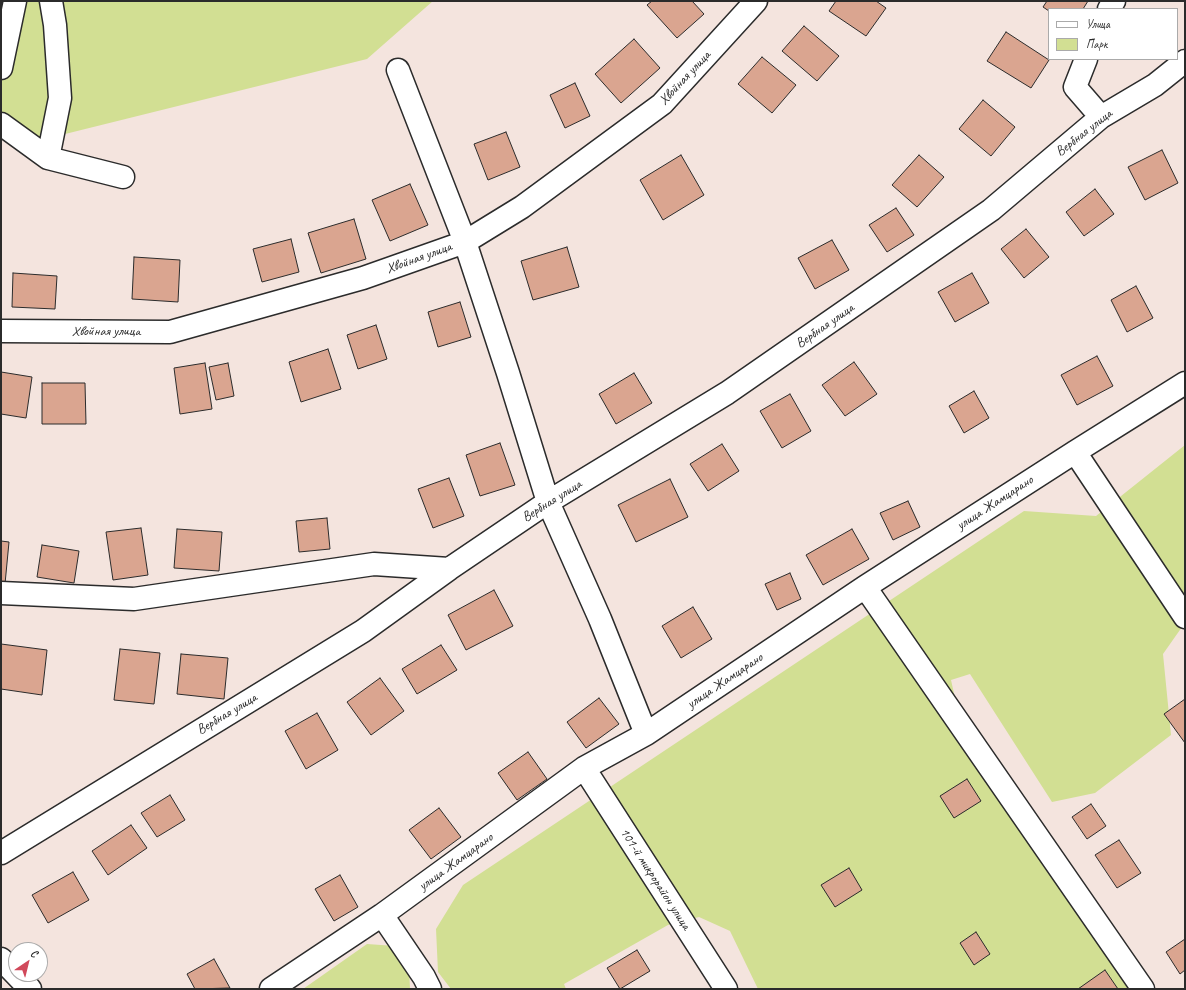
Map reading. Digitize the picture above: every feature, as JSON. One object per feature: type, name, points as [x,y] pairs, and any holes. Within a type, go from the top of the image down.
[{"type":"street","points":[[1,68],[15,1]]},
{"type":"street","points":[[48,158],[60,98],[55,25],[51,1]]},
{"type":"street","name":"Хвойная улица","points":[[1,331],[170,332],[363,278],[465,242],[522,208],[662,104],[756,1]]},
{"type":"street","points":[[1086,60],[1076,87],[1101,117]]},
{"type":"street","name":"Вербная улица","points":[[1,853],[363,631],[449,568],[548,502],[727,393],[991,210],[1101,117],[1155,85],[1185,61]]},
{"type":"street","points":[[398,70],[465,242],[548,502],[600,619],[646,734]]},
{"type":"street","points":[[1,124],[48,158],[123,177]]},
{"type":"street","name":"улица Жамцарано","points":[[271,989],[382,915],[584,768],[646,734],[865,587],[1185,383]]},
{"type":"street","points":[[1075,452],[1185,617]]},
{"type":"street","points":[[1,593],[134,599],[374,564],[449,568]]},
{"type":"street","points":[[865,587],[1143,989]]},
{"type":"street","name":"101-й микрорайон улица","points":[[584,768],[726,989]]},
{"type":"street","points":[[382,915],[424,977],[430,989]]},
{"type":"street","points":[[1,959],[30,989]]},
{"type":"green space","points":[[1,1],[433,1],[367,59],[45,139],[1,133]]},
{"type":"green space","points":[[1185,445],[1185,627],[1182,627],[1163,654],[1171,735],[1095,793],[1052,802],[970,674],[951,680],[960,720],[1148,989],[758,989],[730,931],[699,917],[668,925],[564,984],[566,989],[451,989],[438,972],[436,929],[463,885],[1024,511],[1096,516]]},
{"type":"green space","points":[[367,944],[395,946],[409,967],[410,989],[303,989]]},
{"type":"building","points":[[652,1],[692,1],[704,14],[677,38],[647,5]]},
{"type":"building","points":[[836,1],[876,1],[886,8],[866,36],[829,11]]},
{"type":"building","points":[[1047,1],[1088,1],[1084,8],[1048,8],[1048,10],[1043,7]]},
{"type":"building","points":[[804,26],[839,56],[817,81],[782,51]]},
{"type":"building","points":[[1006,32],[1049,60],[1031,88],[987,61]]},
{"type":"building","points":[[634,39],[660,68],[621,103],[595,74]]},
{"type":"building","points":[[762,57],[796,85],[772,113],[738,84]]},
{"type":"building","points":[[575,83],[590,116],[565,128],[550,95]]},
{"type":"building","points":[[983,100],[1015,127],[991,156],[959,129]]},
{"type":"building","points":[[506,132],[520,167],[488,180],[474,144]]},
{"type":"building","points":[[1162,150],[1178,183],[1145,200],[1128,167]]},
{"type":"building","points":[[681,155],[704,195],[663,220],[640,180]]},
{"type":"building","points":[[919,155],[944,177],[917,207],[892,185]]},
{"type":"building","points":[[410,184],[428,225],[390,241],[372,200]]},
{"type":"building","points":[[1095,189],[1114,214],[1084,236],[1066,212]]},
{"type":"building","points":[[896,208],[914,235],[887,252],[869,225]]},
{"type":"building","points":[[354,219],[366,259],[321,273],[308,233]]},
{"type":"building","points":[[1026,229],[1049,257],[1024,278],[1001,249]]},
{"type":"building","points":[[291,239],[299,272],[262,282],[253,249]]},
{"type":"building","points":[[832,240],[849,270],[815,289],[798,258]]},
{"type":"building","points":[[567,247],[579,287],[533,300],[521,261]]},
{"type":"building","points":[[134,257],[180,260],[178,302],[132,299]]},
{"type":"building","points":[[13,273],[57,276],[55,309],[12,307]]},
{"type":"building","points":[[972,273],[989,303],[955,322],[938,292]]},
{"type":"building","points":[[1136,286],[1153,318],[1127,332],[1111,300]]},
{"type":"building","points":[[460,302],[471,337],[438,347],[428,312]]},
{"type":"building","points":[[376,325],[387,359],[358,369],[347,335]]},
{"type":"building","points":[[328,349],[341,389],[301,402],[289,362]]},
{"type":"building","points":[[1097,356],[1113,386],[1077,405],[1061,375]]},
{"type":"building","points":[[854,362],[877,394],[845,416],[822,385]]},
{"type":"building","points":[[205,363],[212,409],[180,414],[174,368]]},
{"type":"building","points":[[228,363],[234,396],[216,400],[209,367]]},
{"type":"building","points":[[1,372],[32,377],[26,418],[1,414]]},
{"type":"building","points":[[634,373],[652,403],[616,424],[599,394]]},
{"type":"building","points":[[42,383],[85,383],[86,424],[42,424]]},
{"type":"building","points":[[974,391],[989,418],[964,433],[949,406]]},
{"type":"building","points":[[790,394],[811,431],[782,448],[760,411]]},
{"type":"building","points":[[500,443],[515,485],[480,496],[466,455]]},
{"type":"building","points":[[722,444],[739,471],[708,491],[690,464]]},
{"type":"building","points":[[449,478],[464,516],[433,528],[418,489]]},
{"type":"building","points":[[670,479],[688,517],[636,542],[618,505]]},
{"type":"building","points":[[908,501],[920,527],[893,540],[880,513]]},
{"type":"building","points":[[327,518],[330,549],[299,552],[296,521]]},
{"type":"building","points":[[141,528],[148,575],[113,580],[106,532]]},
{"type":"building","points":[[177,529],[222,532],[219,571],[174,568]]},
{"type":"building","points":[[852,529],[869,559],[823,585],[806,555]]},
{"type":"building","points":[[1,541],[9,542],[5,584],[1,583]]},
{"type":"building","points":[[42,545],[79,551],[74,583],[37,577]]},
{"type":"building","points":[[790,573],[801,599],[777,610],[765,584]]},
{"type":"building","points":[[494,590],[513,626],[466,650],[448,615]]},
{"type":"building","points":[[693,607],[712,639],[681,658],[662,626]]},
{"type":"building","points":[[1,644],[47,650],[42,695],[1,689]]},
{"type":"building","points":[[441,645],[457,670],[417,694],[402,669]]},
{"type":"building","points":[[120,649],[160,653],[154,704],[114,700]]},
{"type":"building","points":[[181,654],[228,658],[224,699],[177,694]]},
{"type":"building","points":[[380,678],[404,711],[371,735],[347,702]]},
{"type":"building","points":[[599,698],[619,724],[586,748],[567,722]]},
{"type":"building","points":[[1185,699],[1185,743],[1164,714]]},
{"type":"building","points":[[317,713],[338,750],[306,769],[285,731]]},
{"type":"building","points":[[528,752],[547,779],[517,800],[498,773]]},
{"type":"building","points":[[967,779],[981,801],[954,818],[940,796]]},
{"type":"building","points":[[170,795],[185,820],[157,837],[141,813]]},
{"type":"building","points":[[1091,804],[1106,826],[1087,839],[1072,817]]},
{"type":"building","points":[[439,808],[461,837],[431,859],[409,830]]},
{"type":"building","points":[[131,825],[147,848],[108,875],[92,851]]},
{"type":"building","points":[[1119,840],[1141,873],[1117,888],[1095,855]]},
{"type":"building","points":[[849,868],[862,890],[835,907],[821,885]]},
{"type":"building","points":[[73,872],[89,900],[48,923],[32,895]]},
{"type":"building","points":[[340,875],[358,907],[334,921],[315,889]]},
{"type":"building","points":[[976,932],[990,954],[974,965],[960,943]]},
{"type":"building","points":[[1185,939],[1185,970],[1180,974],[1166,952]]},
{"type":"building","points":[[637,950],[650,971],[620,989],[607,968]]},
{"type":"building","points":[[214,959],[230,988],[195,989],[187,974]]},
{"type":"building","points":[[1105,970],[1118,989],[1078,989]]}]
